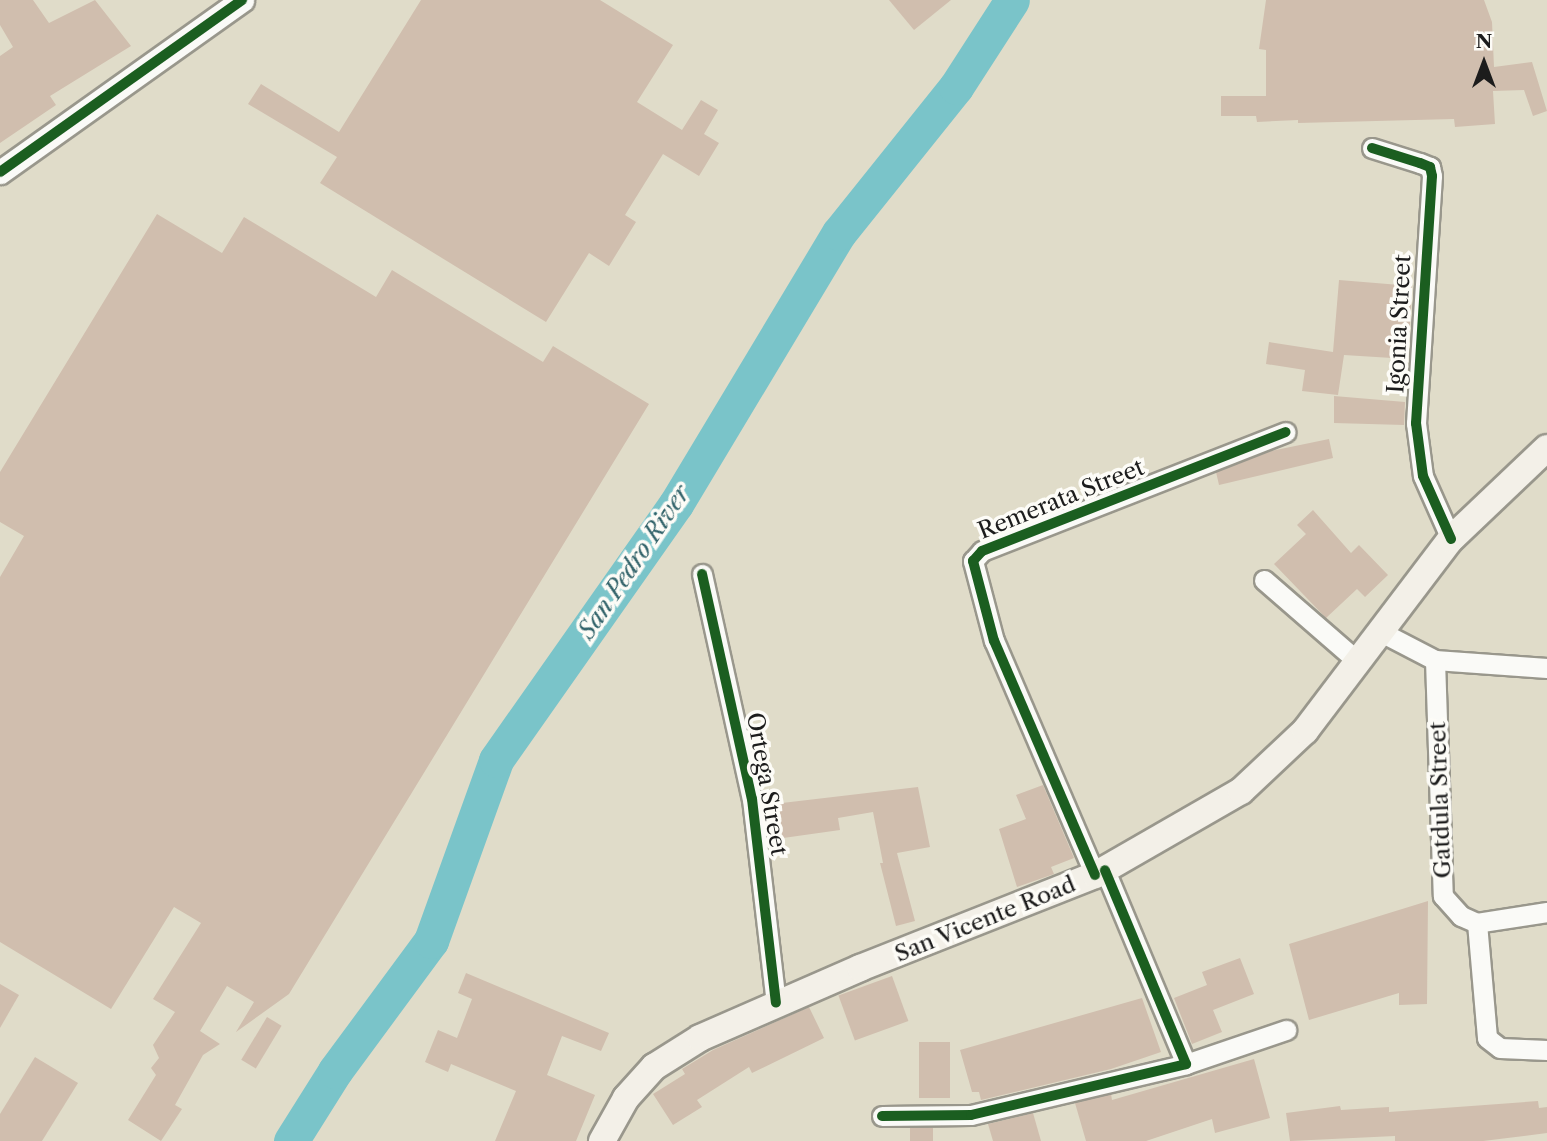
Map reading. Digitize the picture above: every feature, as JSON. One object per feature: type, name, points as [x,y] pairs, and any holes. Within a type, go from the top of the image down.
[{"type":"main road","name":"San Vicente Road","points":[[602,1141],[626,1098],[654,1067],[700,1038],[776,1003],[1100,873],[1241,791],[1305,731],[1378,631],[1451,539],[1547,448]]},
{"type":"street","points":[[0,172],[106,93],[242,0]]},
{"type":"street","name":"Igonia Street","points":[[1372,148],[1430,167],[1432,176],[1416,423],[1423,476],[1451,539]]},
{"type":"street","name":"Remerata Street","points":[[1100,873],[994,641],[973,561],[982,551],[1286,432]]},
{"type":"street","name":"Ortega Street","points":[[702,574],[752,799],[776,1003]]},
{"type":"street","points":[[1264,580],[1356,660]]},
{"type":"street","points":[[1378,631],[1435,660],[1547,668]]},
{"type":"street","name":"Gatdula Street","points":[[1435,660],[1443,895],[1461,916],[1477,923]]},
{"type":"street","points":[[1100,873],[1186,1064]]},
{"type":"street","points":[[1547,912],[1477,923],[1487,1038],[1500,1048],[1547,1049]]},
{"type":"street","points":[[882,1116],[971,1115],[1186,1064],[1286,1030]]},
{"type":"building","points":[[0,0],[33,0],[49,23],[95,0],[131,46],[50,96],[56,105],[0,143],[0,56],[13,47],[0,25]]},
{"type":"building","points":[[421,0],[600,0],[673,45],[637,102],[682,130],[701,100],[718,110],[704,134],[719,143],[699,176],[663,154],[625,215],[636,222],[609,266],[589,253],[546,322],[320,183],[337,157],[248,104],[261,84],[339,132]]},
{"type":"building","points":[[889,0],[951,0],[914,30]]},
{"type":"building","points":[[1266,0],[1484,0],[1492,22],[1494,67],[1532,62],[1547,111],[1533,116],[1524,90],[1493,91],[1495,124],[1455,127],[1454,119],[1257,122],[1256,116],[1221,116],[1221,96],[1266,96],[1266,50],[1259,49]]},
{"type":"building","points":[[157,214],[222,253],[244,217],[376,297],[392,270],[543,362],[553,346],[649,404],[289,994],[236,1032],[254,1002],[227,986],[200,1031],[220,1044],[203,1055],[175,1105],[182,1109],[161,1141],[128,1120],[156,1075],[151,1068],[159,1058],[153,1045],[175,1012],[153,999],[201,923],[174,907],[111,1009],[0,942],[0,577],[24,536],[0,522],[0,472]]},
{"type":"building","points":[[1339,280],[1412,286],[1408,359],[1344,355],[1338,395],[1302,391],[1305,370],[1266,364],[1269,342],[1333,352]]},
{"type":"building","points":[[1334,396],[1405,402],[1404,425],[1334,423]]},
{"type":"building","points":[[1329,439],[1333,458],[1219,485],[1216,472],[1271,451]]},
{"type":"building","points":[[1313,510],[1351,553],[1359,545],[1388,575],[1365,597],[1357,589],[1326,618],[1274,564],[1306,534],[1297,525]]},
{"type":"building","points":[[1043,785],[1074,858],[1051,867],[1054,874],[1017,887],[999,829],[1026,819],[1016,795]]},
{"type":"building","points":[[918,787],[930,847],[897,853],[915,921],[896,926],[880,863],[883,863],[873,812],[838,818],[840,830],[769,840],[765,805]]},
{"type":"building","points":[[1428,901],[1427,1004],[1399,1005],[1399,993],[1309,1020],[1289,944]]},
{"type":"building","points":[[1240,958],[1254,994],[1213,1010],[1222,1032],[1192,1044],[1174,998],[1207,985],[1202,972]]},
{"type":"building","points":[[466,973],[609,1033],[601,1051],[562,1036],[547,1075],[595,1095],[576,1141],[495,1141],[516,1091],[451,1064],[448,1072],[425,1062],[438,1030],[457,1038],[472,999],[458,993]]},
{"type":"building","points":[[892,976],[908,1021],[855,1041],[838,995]]},
{"type":"building","points":[[0,984],[19,995],[0,1028]]},
{"type":"building","points":[[1142,998],[1161,1052],[1111,1069],[981,1100],[979,1092],[972,1092],[960,1050]]},
{"type":"building","points":[[809,1007],[824,1038],[752,1073],[749,1067],[697,1100],[702,1107],[673,1125],[653,1094],[685,1074],[682,1069],[713,1050]]},
{"type":"building","points":[[267,1017],[282,1026],[256,1069],[241,1060]]},
{"type":"building","points":[[919,1042],[950,1042],[950,1098],[919,1098]]},
{"type":"building","points":[[35,1057],[78,1083],[42,1141],[0,1141],[0,1114]]},
{"type":"building","points":[[1254,1059],[1270,1118],[1215,1133],[1212,1119],[1146,1141],[1086,1141],[1075,1103],[1111,1094],[1112,1100]]},
{"type":"building","points":[[1538,1101],[1539,1108],[1547,1107],[1547,1133],[1483,1141],[1395,1141],[1395,1136],[1290,1141],[1286,1113],[1340,1106],[1341,1110],[1389,1107],[1389,1112]]},
{"type":"building","points":[[1033,1113],[1041,1141],[993,1141],[988,1124]]},
{"type":"building","points":[[910,1128],[933,1128],[933,1141],[910,1141]]},
{"type":"waterway","name":"San Pedro River","points":[[291,1141],[335,1071],[431,941],[496,760],[676,504],[839,233],[956,87],[1012,0]]},
{"type":"cycle path","points":[[0,172],[242,0]]},
{"type":"cycle path","points":[[1372,148],[1430,167],[1432,176],[1416,423],[1423,476],[1451,539]]},
{"type":"cycle path","points":[[1095,875],[994,641],[973,561],[982,551],[1286,432]]},
{"type":"cycle path","points":[[702,574],[752,799],[776,1003]]},
{"type":"cycle path","points":[[882,1116],[971,1115],[1186,1064],[1105,870]]}]
